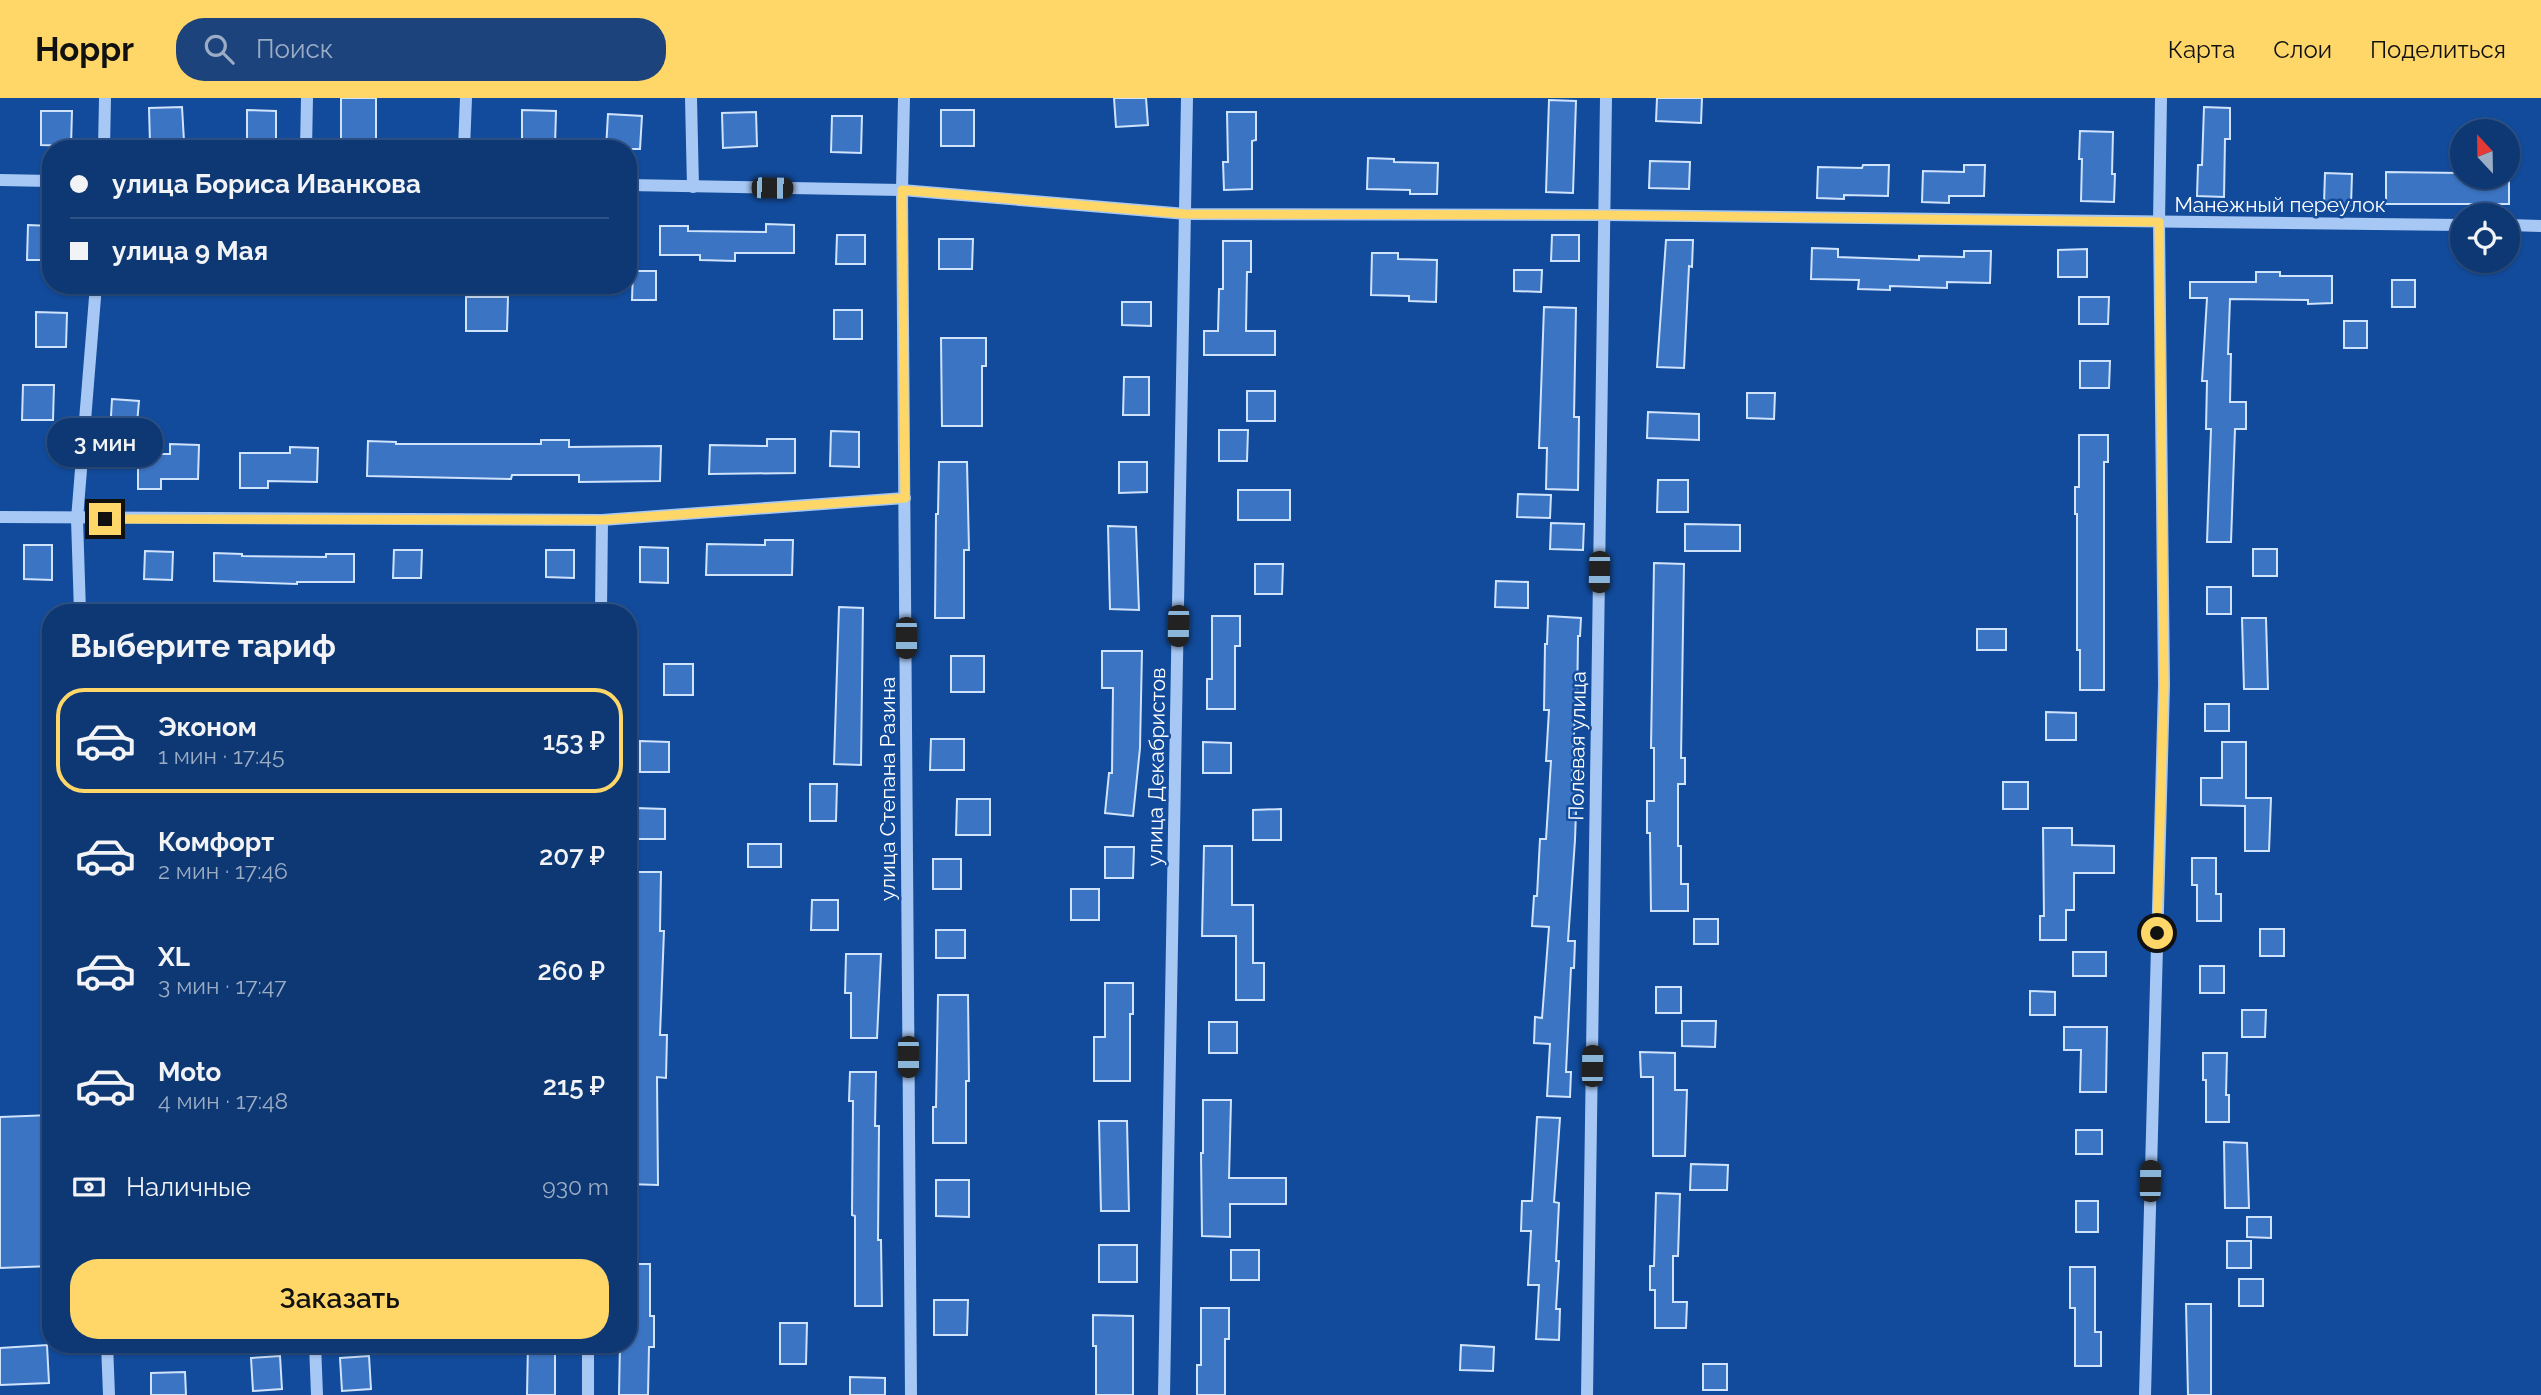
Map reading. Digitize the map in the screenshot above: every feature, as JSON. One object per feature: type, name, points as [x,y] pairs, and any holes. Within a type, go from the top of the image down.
[{"type":"street","points":[[104,140],[105,98]]},
{"type":"street","points":[[306,140],[307,98]]},
{"type":"street","points":[[464,140],[466,98]]},
{"type":"street","points":[[691,98],[693,187]]},
{"type":"street","name":"улица Степана Разина","points":[[904,98],[902,190],[911,1395]]},
{"type":"street","name":"улица Декабристов","points":[[1164,1395],[1186,98]]},
{"type":"street","name":"Полевая улица","points":[[1587,1395],[1606,98]]},
{"type":"street","points":[[2145,1395],[2164,685],[2159,222],[2161,98]]},
{"type":"street","points":[[0,180],[42,181]]},
{"type":"street","name":"Манежный переулок","points":[[637,185],[902,190],[1186,214],[1605,215],[2450,225]]},
{"type":"street","points":[[2520,225],[2541,226]]},
{"type":"street","points":[[80,604],[77,519],[95,294]]},
{"type":"street","points":[[0,517],[603,520],[905,498]]},
{"type":"street","points":[[601,604],[603,520]]},
{"type":"street","points":[[107,1353],[109,1395]]},
{"type":"street","points":[[315,1353],[317,1395]]},
{"type":"street","points":[[588,1353],[588,1395]]},
{"type":"building","points":[[341,98],[376,98],[376,140],[341,140]]},
{"type":"building","points":[[1114,98],[1146,98],[1148,125],[1116,127]]},
{"type":"building","points":[[1657,98],[1702,98],[1701,123],[1656,121]]},
{"type":"building","points":[[1549,100],[1576,101],[1573,193],[1546,192]]},
{"type":"building","points":[[182,107],[184,140],[150,140],[149,108]]},
{"type":"building","points":[[2204,107],[2230,108],[2230,139],[2225,139],[2224,197],[2197,196],[2198,165],[2202,165]]},
{"type":"building","points":[[247,110],[276,111],[276,140],[247,140]]},
{"type":"building","points":[[522,110],[556,111],[555,140],[522,140]]},
{"type":"building","points":[[941,110],[974,110],[974,146],[941,146]]},
{"type":"building","points":[[41,111],[72,111],[71,140],[42,140],[41,145]]},
{"type":"building","points":[[756,112],[757,146],[723,148],[722,113]]},
{"type":"building","points":[[1227,112],[1256,112],[1256,140],[1252,141],[1252,189],[1224,190],[1223,162],[1228,162]]},
{"type":"building","points":[[608,114],[642,116],[640,149],[637,149],[637,140],[607,140]]},
{"type":"building","points":[[832,116],[862,116],[861,153],[831,152]]},
{"type":"building","points":[[2080,131],[2113,132],[2114,202],[2081,201]]},
{"type":"building","points":[[1368,158],[1394,159],[1394,162],[1438,163],[1437,194],[1367,189]]},
{"type":"building","points":[[1650,161],[1690,162],[1689,189],[1649,188]]},
{"type":"building","points":[[1863,165],[1889,165],[1888,196],[1844,195],[1844,199],[1817,198],[1818,167],[1862,168]]},
{"type":"building","points":[[1964,165],[1985,165],[1984,196],[1949,196],[1949,203],[1922,202],[1923,171],[1964,172]]},
{"type":"building","points":[[2386,172],[2450,173],[2450,189],[2509,189],[2509,203],[2386,204]]},
{"type":"building","points":[[2325,173],[2352,174],[2351,205],[2324,204]]},
{"type":"building","points":[[766,224],[794,225],[794,253],[735,253],[735,261],[700,260],[700,255],[660,255],[660,226],[688,226],[688,231],[766,232]]},
{"type":"building","points":[[28,225],[42,226],[42,260],[27,260]]},
{"type":"building","points":[[837,235],[865,235],[865,264],[836,264]]},
{"type":"building","points":[[1552,235],[1579,235],[1579,261],[1551,261]]},
{"type":"building","points":[[939,239],[973,239],[972,269],[939,269]]},
{"type":"building","points":[[1666,240],[1693,240],[1692,267],[1689,266],[1684,368],[1657,367]]},
{"type":"building","points":[[1223,241],[1251,241],[1251,272],[1247,272],[1246,331],[1275,331],[1275,355],[1204,355],[1204,331],[1218,331],[1219,289],[1223,289]]},
{"type":"building","points":[[1812,248],[1838,249],[1838,257],[1919,260],[1919,256],[1964,257],[1964,251],[1991,251],[1990,283],[1947,282],[1947,288],[1890,286],[1890,290],[1858,289],[1859,280],[1811,279]]},
{"type":"building","points":[[2087,249],[2087,277],[2058,277],[2058,250]]},
{"type":"building","points":[[1372,253],[1398,253],[1398,259],[1437,260],[1436,302],[1409,301],[1409,296],[1371,295]]},
{"type":"building","points":[[1514,270],[1542,270],[1541,292],[1514,291]]},
{"type":"building","points":[[637,271],[656,271],[656,300],[632,300],[632,294],[637,294]]},
{"type":"building","points":[[2256,272],[2280,272],[2280,276],[2332,276],[2332,303],[2230,299],[2230,402],[2246,402],[2246,429],[2235,429],[2231,542],[2207,542],[2211,429],[2206,429],[2207,381],[2202,381],[2207,298],[2190,298],[2190,282],[2256,282]]},
{"type":"building","points":[[2392,280],[2415,280],[2415,307],[2392,307]]},
{"type":"building","points":[[466,297],[508,297],[507,331],[466,331]]},
{"type":"building","points":[[2079,297],[2109,297],[2108,324],[2079,324]]},
{"type":"building","points":[[1122,302],[1151,302],[1151,326],[1122,325]]},
{"type":"building","points":[[1544,307],[1576,308],[1574,417],[1579,417],[1578,490],[1546,489],[1547,448],[1539,448]]},
{"type":"building","points":[[834,310],[862,310],[862,339],[834,339]]},
{"type":"building","points":[[36,312],[67,313],[66,347],[36,347]]},
{"type":"building","points":[[2344,321],[2367,321],[2367,348],[2344,348]]},
{"type":"building","points":[[941,338],[986,338],[986,366],[982,366],[982,426],[942,426]]},
{"type":"building","points":[[2080,361],[2110,361],[2109,388],[2080,388]]},
{"type":"building","points":[[1124,377],[1149,377],[1149,415],[1123,415]]},
{"type":"building","points":[[23,385],[54,385],[53,420],[22,420]]},
{"type":"building","points":[[1247,391],[1275,391],[1275,421],[1247,421]]},
{"type":"building","points":[[1747,393],[1775,393],[1774,419],[1747,418]]},
{"type":"building","points":[[112,399],[139,401],[136,435],[110,433]]},
{"type":"building","points":[[1648,412],[1699,414],[1699,440],[1647,438]]},
{"type":"building","points":[[1219,430],[1248,430],[1247,461],[1219,461]]},
{"type":"building","points":[[831,431],[859,432],[859,467],[830,466]]},
{"type":"building","points":[[2079,435],[2108,435],[2108,462],[2104,462],[2104,690],[2080,690],[2075,514],[2075,487],[2079,487]]},
{"type":"building","points":[[767,439],[795,439],[795,473],[709,474],[710,445],[767,446]]},
{"type":"building","points":[[541,440],[569,440],[569,447],[661,446],[660,481],[579,482],[579,475],[512,475],[511,479],[367,476],[368,441],[396,444],[541,444]]},
{"type":"building","points":[[170,444],[199,445],[198,479],[161,479],[161,489],[138,489],[138,454],[170,454]]},
{"type":"building","points":[[290,447],[318,448],[317,482],[268,481],[268,488],[240,488],[240,453],[290,453]]},
{"type":"building","points":[[939,462],[967,462],[969,550],[964,550],[964,618],[935,618]]},
{"type":"building","points":[[1119,462],[1147,462],[1147,492],[1119,493]]},
{"type":"building","points":[[1658,480],[1688,480],[1688,512],[1657,512]]},
{"type":"building","points":[[1238,490],[1290,490],[1290,520],[1238,520]]},
{"type":"building","points":[[1518,494],[1551,495],[1550,518],[1517,517]]},
{"type":"building","points":[[1551,523],[1584,524],[1583,550],[1550,549]]},
{"type":"building","points":[[1685,524],[1740,525],[1740,551],[1685,551]]},
{"type":"building","points":[[1108,526],[1136,527],[1139,610],[1110,609]]},
{"type":"building","points":[[765,540],[793,540],[792,575],[706,575],[707,544],[765,545]]},
{"type":"building","points":[[24,545],[52,545],[52,580],[24,579]]},
{"type":"building","points":[[640,547],[668,548],[668,583],[640,582]]},
{"type":"building","points":[[2253,549],[2277,549],[2277,576],[2253,576]]},
{"type":"building","points":[[394,550],[422,550],[421,578],[393,578]]},
{"type":"building","points":[[546,550],[574,550],[574,578],[546,577]]},
{"type":"building","points":[[145,551],[173,552],[172,580],[144,579]]},
{"type":"building","points":[[214,553],[326,557],[326,554],[354,554],[354,582],[297,584],[214,581]]},
{"type":"building","points":[[1654,563],[1684,564],[1681,758],[1685,758],[1685,784],[1678,784],[1678,846],[1681,846],[1681,884],[1688,884],[1688,911],[1651,911],[1647,801],[1654,801],[1654,748],[1651,748]]},
{"type":"building","points":[[1255,564],[1283,564],[1282,594],[1255,594]]},
{"type":"building","points":[[1496,581],[1528,582],[1528,608],[1495,607]]},
{"type":"building","points":[[2207,587],[2231,587],[2231,614],[2207,614]]},
{"type":"building","points":[[839,607],[863,608],[861,765],[834,764]]},
{"type":"building","points":[[1212,616],[1240,616],[1240,646],[1235,646],[1235,709],[1207,709],[1207,679],[1212,679]]},
{"type":"building","points":[[1548,616],[1581,618],[1572,783],[1577,783],[1575,840],[1568,941],[1575,941],[1574,968],[1571,968],[1566,1072],[1571,1072],[1570,1097],[1547,1096],[1550,1044],[1534,1043],[1535,1017],[1542,1018],[1549,927],[1532,926],[1534,896],[1537,896],[1540,839],[1546,839],[1551,761],[1546,761],[1549,710],[1544,710]]},
{"type":"building","points":[[2242,618],[2266,618],[2268,689],[2244,689]]},
{"type":"building","points":[[1977,629],[2006,629],[2006,650],[1977,650]]},
{"type":"building","points":[[1102,651],[1142,651],[1140,748],[1133,816],[1105,813],[1109,773],[1112,773],[1113,688],[1102,688]]},
{"type":"building","points":[[951,656],[984,656],[984,692],[951,692]]},
{"type":"building","points":[[664,664],[693,664],[693,695],[664,695]]},
{"type":"building","points":[[2205,704],[2229,704],[2229,731],[2205,731]]},
{"type":"building","points":[[2046,712],[2076,713],[2076,740],[2046,740]]},
{"type":"building","points":[[931,739],[964,739],[964,770],[930,770]]},
{"type":"building","points":[[640,741],[669,742],[669,772],[640,772]]},
{"type":"building","points":[[1203,742],[1231,743],[1231,773],[1203,773]]},
{"type":"building","points":[[2222,742],[2246,742],[2246,798],[2271,798],[2269,851],[2245,851],[2245,806],[2201,805],[2201,778],[2222,778]]},
{"type":"building","points":[[2003,782],[2028,782],[2028,809],[2003,809]]},
{"type":"building","points":[[810,784],[837,784],[836,821],[810,821]]},
{"type":"building","points":[[957,799],[990,799],[990,835],[956,835]]},
{"type":"building","points":[[637,808],[665,809],[665,839],[637,839]]},
{"type":"building","points":[[1281,809],[1281,840],[1253,840],[1253,810]]},
{"type":"building","points":[[2043,828],[2072,828],[2072,845],[2114,846],[2114,873],[2074,873],[2074,910],[2066,910],[2066,940],[2040,940],[2040,916],[2044,916]]},
{"type":"building","points":[[748,844],[781,844],[781,867],[748,867]]},
{"type":"building","points":[[1204,846],[1232,846],[1232,905],[1253,905],[1253,963],[1264,963],[1264,1000],[1236,1000],[1236,936],[1202,936]]},
{"type":"building","points":[[1105,847],[1134,847],[1133,878],[1105,878]]},
{"type":"building","points":[[2192,858],[2216,858],[2216,894],[2221,894],[2221,921],[2197,921],[2197,885],[2192,885]]},
{"type":"building","points":[[933,859],[961,859],[961,889],[933,889]]},
{"type":"building","points":[[637,872],[661,872],[660,931],[664,931],[660,1035],[667,1035],[666,1078],[657,1077],[658,1185],[637,1184]]},
{"type":"building","points":[[1071,889],[1099,889],[1099,920],[1071,920]]},
{"type":"building","points":[[812,900],[838,900],[838,930],[811,930]]},
{"type":"building","points":[[1694,919],[1718,919],[1718,944],[1694,944]]},
{"type":"building","points":[[2260,929],[2284,929],[2284,956],[2260,956]]},
{"type":"building","points":[[936,930],[965,930],[965,958],[936,958]]},
{"type":"building","points":[[2073,952],[2106,952],[2106,976],[2073,976]]},
{"type":"building","points":[[846,954],[881,954],[877,1038],[851,1038],[851,993],[845,993]]},
{"type":"building","points":[[2200,966],[2224,966],[2224,993],[2200,993]]},
{"type":"building","points":[[1105,983],[1133,983],[1130,1081],[1094,1081],[1094,1037],[1105,1037]]},
{"type":"building","points":[[1656,987],[1681,987],[1681,1013],[1656,1013]]},
{"type":"building","points":[[2030,991],[2055,992],[2055,1015],[2030,1015]]},
{"type":"building","points":[[938,995],[968,995],[969,1081],[966,1081],[966,1143],[933,1143]]},
{"type":"building","points":[[2242,1010],[2266,1010],[2265,1037],[2242,1037]]},
{"type":"building","points":[[1682,1021],[1716,1021],[1715,1047],[1682,1046]]},
{"type":"building","points":[[1209,1022],[1237,1022],[1237,1053],[1209,1053]]},
{"type":"building","points":[[2064,1027],[2107,1027],[2106,1092],[2080,1092],[2081,1050],[2064,1050]]},
{"type":"building","points":[[1640,1052],[1675,1053],[1675,1090],[1687,1090],[1685,1156],[1653,1156],[1653,1077],[1641,1077]]},
{"type":"building","points":[[2203,1053],[2227,1053],[2226,1095],[2229,1095],[2229,1122],[2206,1122]]},
{"type":"building","points":[[850,1072],[876,1072],[875,1126],[879,1126],[878,1240],[881,1240],[882,1306],[855,1306],[855,1216],[852,1215],[853,1101],[849,1101]]},
{"type":"building","points":[[1203,1100],[1231,1100],[1229,1178],[1286,1178],[1286,1204],[1230,1204],[1230,1237],[1202,1236]]},
{"type":"building","points":[[42,1115],[42,1266],[0,1268],[0,1117]]},
{"type":"building","points":[[1537,1117],[1560,1118],[1554,1202],[1559,1203],[1556,1309],[1560,1309],[1559,1340],[1536,1339],[1539,1285],[1528,1285],[1531,1231],[1521,1231],[1522,1201],[1532,1201]]},
{"type":"building","points":[[1099,1121],[1127,1121],[1129,1211],[1101,1211]]},
{"type":"building","points":[[2076,1130],[2102,1130],[2102,1154],[2076,1154]]},
{"type":"building","points":[[2224,1142],[2247,1143],[2249,1208],[2225,1208]]},
{"type":"building","points":[[1691,1164],[1728,1165],[1727,1190],[1690,1190]]},
{"type":"building","points":[[936,1180],[969,1180],[969,1217],[936,1216]]},
{"type":"building","points":[[1656,1193],[1680,1194],[1678,1256],[1673,1256],[1673,1302],[1687,1302],[1686,1328],[1655,1328],[1655,1290],[1650,1290],[1650,1266],[1654,1266]]},
{"type":"building","points":[[2076,1201],[2098,1201],[2098,1232],[2076,1232]]},
{"type":"building","points":[[2247,1217],[2271,1217],[2271,1238],[2247,1237]]},
{"type":"building","points":[[2227,1241],[2251,1241],[2251,1268],[2227,1268]]},
{"type":"building","points":[[1099,1245],[1137,1245],[1137,1282],[1099,1282]]},
{"type":"building","points":[[1231,1250],[1259,1250],[1259,1280],[1231,1280]]},
{"type":"building","points":[[637,1264],[650,1264],[650,1316],[654,1316],[654,1347],[649,1347],[648,1395],[619,1395],[620,1353],[637,1353]]},
{"type":"building","points":[[2070,1267],[2095,1267],[2095,1332],[2101,1332],[2101,1366],[2075,1366],[2075,1308],[2070,1308]]},
{"type":"building","points":[[2239,1279],[2263,1279],[2263,1306],[2239,1306]]},
{"type":"building","points":[[934,1300],[968,1300],[967,1335],[934,1335]]},
{"type":"building","points":[[2186,1304],[2211,1304],[2211,1395],[2188,1395]]},
{"type":"building","points":[[1201,1308],[1229,1308],[1229,1339],[1225,1339],[1225,1395],[1197,1395],[1197,1365],[1201,1365]]},
{"type":"building","points":[[1093,1315],[1133,1316],[1133,1395],[1096,1395]]},
{"type":"building","points":[[780,1323],[807,1323],[806,1364],[780,1364]]},
{"type":"building","points":[[42,1345],[42,1353],[47,1353],[49,1383],[0,1385],[0,1348]]},
{"type":"building","points":[[1461,1345],[1494,1347],[1493,1371],[1460,1370]]},
{"type":"building","points":[[528,1353],[555,1353],[555,1395],[527,1395]]},
{"type":"building","points":[[280,1356],[282,1389],[253,1391],[251,1358]]},
{"type":"building","points":[[369,1356],[371,1389],[342,1391],[340,1358]]},
{"type":"building","points":[[1703,1364],[1727,1364],[1727,1390],[1703,1390]]},
{"type":"building","points":[[185,1372],[186,1395],[151,1395],[151,1373]]},
{"type":"building","points":[[850,1377],[885,1378],[885,1395],[850,1395]]},
{"type":"route","points":[[105,519],[603,520],[905,498],[902,190],[1186,214],[1605,215],[2159,222],[2164,685],[2157,933]]}]
